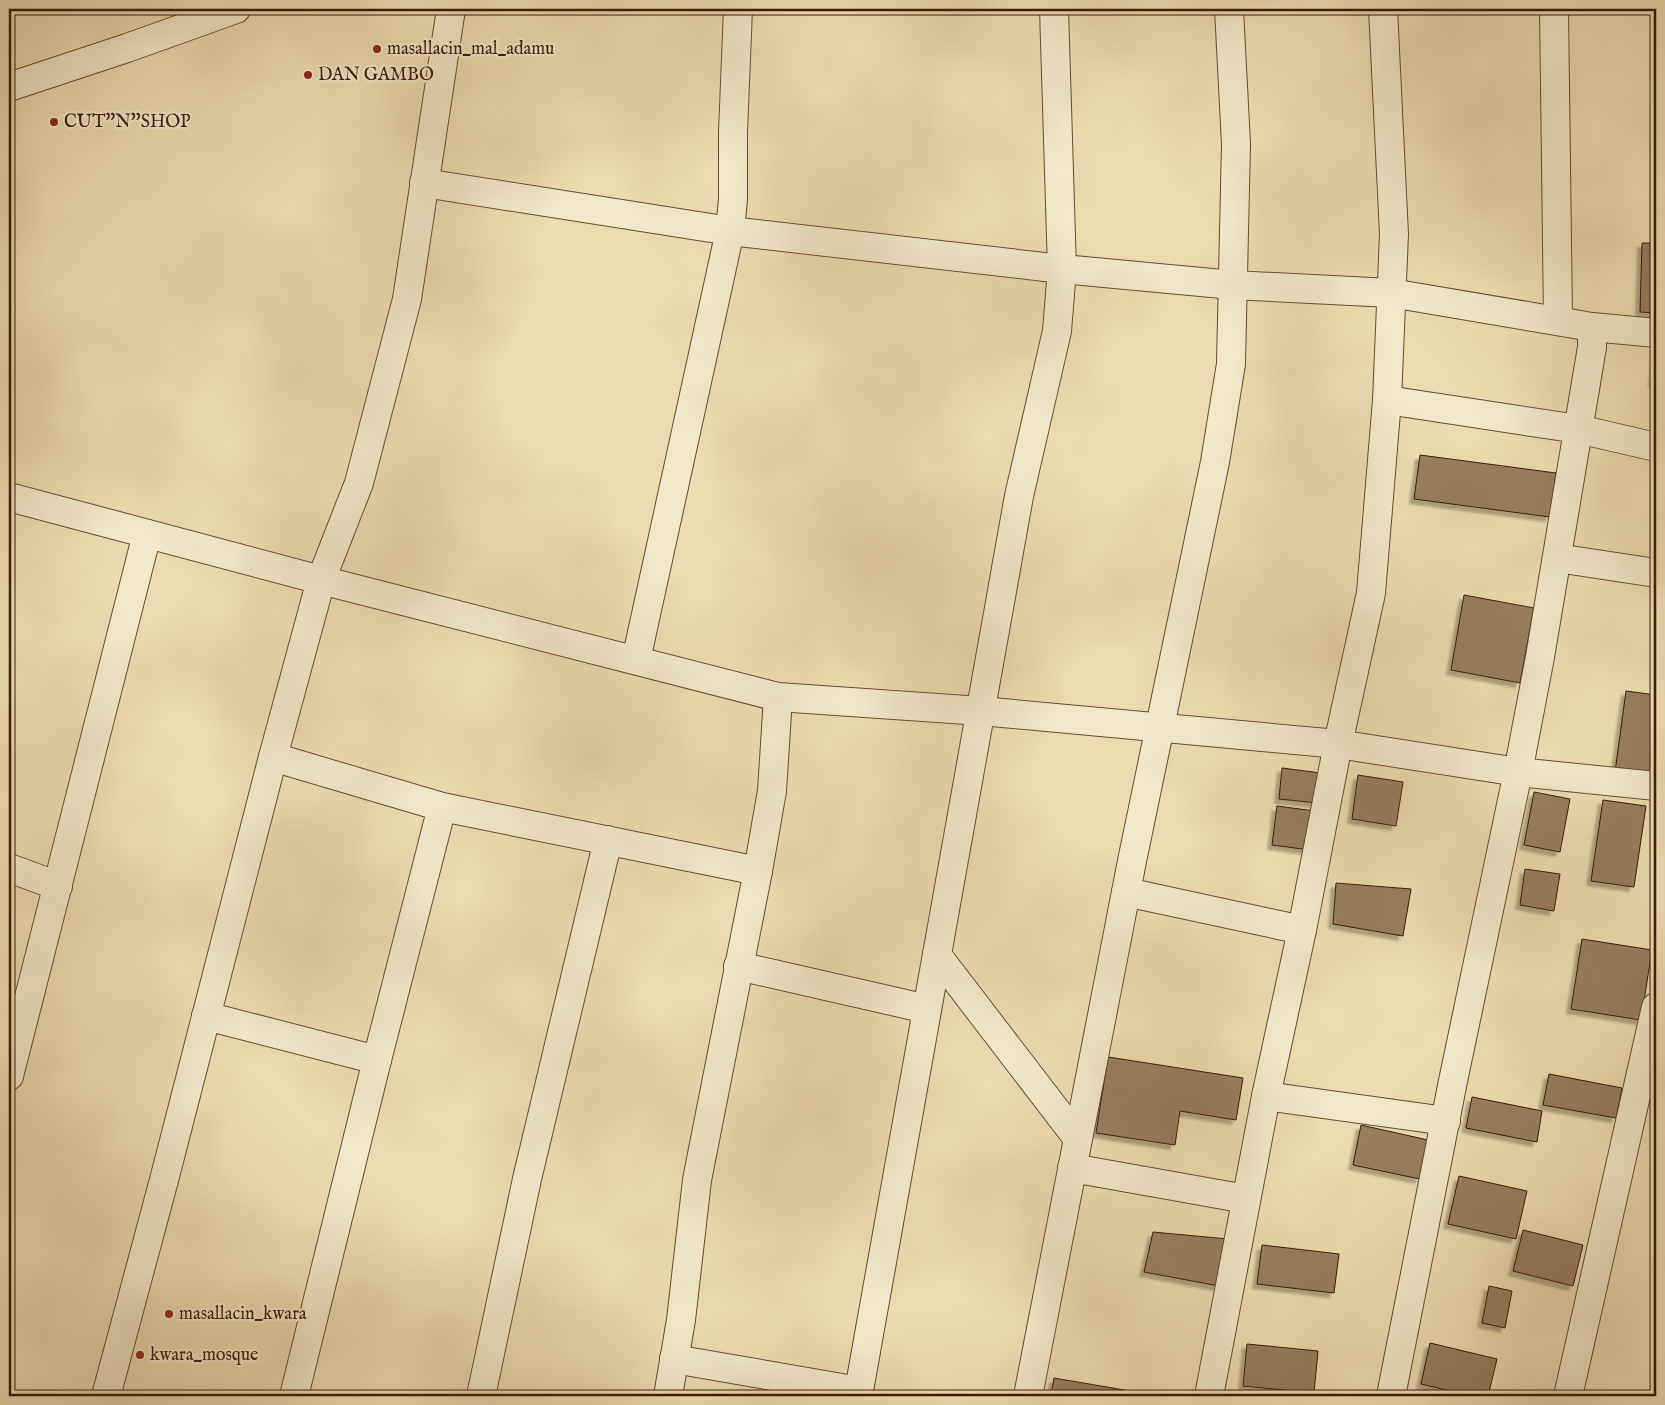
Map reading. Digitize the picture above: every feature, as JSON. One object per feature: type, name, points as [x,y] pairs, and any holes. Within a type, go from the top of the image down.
[{"type":"street","points":[[9,87],[236,9]]},
{"type":"street","points":[[106,1396],[273,757],[322,580],[359,483],[406,300],[452,9]]},
{"type":"street","points":[[636,660],[730,230],[733,199],[733,132],[738,9]]},
{"type":"street","points":[[674,1359],[858,1394],[1019,496],[1057,331],[1062,268],[1054,9]]},
{"type":"street","points":[[1028,1396],[1126,892],[1215,462],[1231,364],[1236,144],[1229,9]]},
{"type":"street","points":[[1209,1396],[1266,1096],[1371,593],[1387,400],[1394,234],[1383,9]]},
{"type":"street","points":[[1554,9],[1558,320]]},
{"type":"street","points":[[424,183],[730,230],[1062,268],[1233,285],[1392,293],[1592,327],[1656,333]]},
{"type":"street","points":[[1391,1396],[1518,772],[1592,347],[1592,327]]},
{"type":"street","points":[[1387,400],[1578,429],[1656,447]]},
{"type":"street","points":[[9,497],[322,580],[778,697],[981,711],[1338,744],[1518,772],[1656,786]]},
{"type":"street","points":[[9,1076],[13,1046],[58,886],[147,534]]},
{"type":"street","points":[[1556,558],[1656,573]]},
{"type":"street","points":[[668,1396],[681,1320],[697,1180],[758,871],[772,790],[778,697]]},
{"type":"street","points":[[273,757],[442,807],[758,871]]},
{"type":"street","points":[[294,1396],[442,807]]},
{"type":"street","points":[[481,1396],[527,1179],[608,840]]},
{"type":"street","points":[[9,868],[58,886]]},
{"type":"street","points":[[1126,892],[1302,930]]},
{"type":"street","points":[[937,955],[1078,1139]]},
{"type":"street","points":[[738,966],[927,1009]]},
{"type":"street","points":[[1568,1396],[1656,1006]]},
{"type":"street","points":[[206,1016],[377,1060]]},
{"type":"street","points":[[1266,1096],[1446,1120]]},
{"type":"street","points":[[1072,1168],[1246,1199]]},
{"type":"building","points":[[1642,243],[1656,243],[1656,313],[1640,312]]},
{"type":"building","points":[[1656,358],[1656,383],[1653,382]]},
{"type":"building","points":[[1420,455],[1556,473],[1550,517],[1414,499]]},
{"type":"building","points":[[1464,595],[1534,608],[1520,683],[1451,670]]},
{"type":"building","points":[[1626,691],[1656,695],[1656,777],[1615,772]]},
{"type":"building","points":[[1282,768],[1321,773],[1318,803],[1279,799]]},
{"type":"building","points":[[1358,775],[1403,782],[1396,826],[1352,819]]},
{"type":"building","points":[[1534,792],[1570,799],[1560,852],[1524,845]]},
{"type":"building","points":[[1603,800],[1646,806],[1634,887],[1591,881]]},
{"type":"building","points":[[1277,806],[1315,811],[1310,850],[1272,845]]},
{"type":"building","points":[[1525,869],[1560,874],[1554,911],[1520,905]]},
{"type":"building","points":[[1336,883],[1411,889],[1403,936],[1333,924]]},
{"type":"building","points":[[1582,939],[1652,950],[1641,1020],[1571,1009]]},
{"type":"building","points":[[1108,1057],[1243,1078],[1236,1120],[1180,1111],[1175,1145],[1096,1133]]},
{"type":"building","points":[[1549,1074],[1622,1088],[1616,1118],[1543,1105]]},
{"type":"building","points":[[1472,1097],[1542,1111],[1537,1142],[1466,1128]]},
{"type":"building","points":[[1361,1125],[1428,1140],[1420,1179],[1353,1165]]},
{"type":"building","points":[[1459,1176],[1527,1191],[1516,1239],[1448,1224]]},
{"type":"building","points":[[1523,1230],[1583,1245],[1573,1286],[1513,1271]]},
{"type":"building","points":[[1153,1232],[1228,1239],[1219,1286],[1144,1272]]},
{"type":"building","points":[[1262,1245],[1339,1254],[1334,1293],[1257,1284]]},
{"type":"building","points":[[1489,1286],[1512,1291],[1505,1328],[1482,1323]]},
{"type":"building","points":[[1430,1343],[1497,1359],[1488,1396],[1471,1396],[1421,1384]]},
{"type":"building","points":[[1247,1344],[1318,1351],[1314,1393],[1243,1386]]},
{"type":"building","points":[[1054,1378],[1130,1391],[1129,1396],[1051,1396]]},
{"type":"building","points":[[1424,1390],[1452,1396],[1423,1396]]},
{"type":"place","name":"masallacin_mal_adamu","points":[[377,49]]},
{"type":"place","name":"DAN GAMBO","points":[[308,75]]},
{"type":"place","name":"CUT''N''SHOP","points":[[54,122]]},
{"type":"place","name":"masallacin_kwara","points":[[169,1314]]},
{"type":"place","name":"kwara_mosque","points":[[140,1355]]}]
